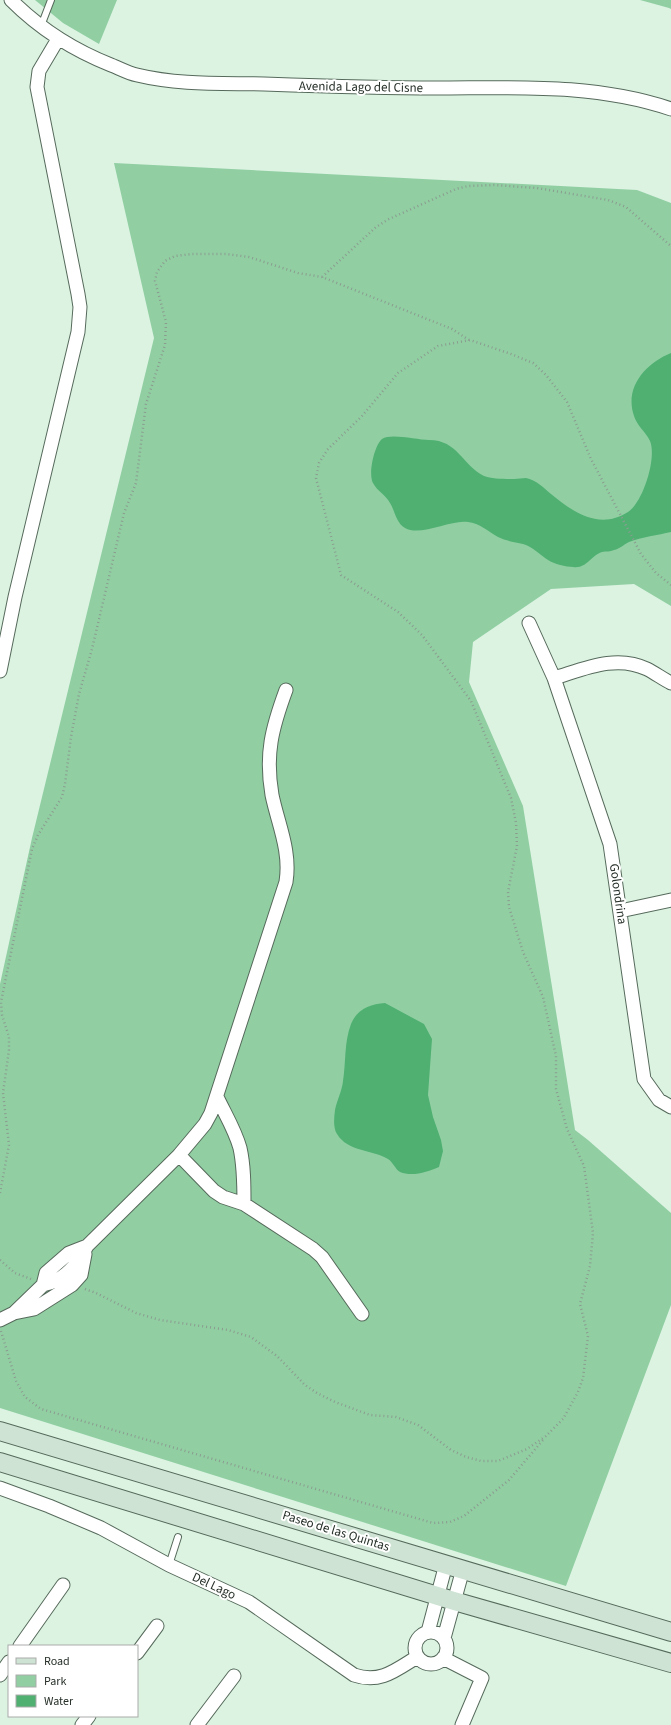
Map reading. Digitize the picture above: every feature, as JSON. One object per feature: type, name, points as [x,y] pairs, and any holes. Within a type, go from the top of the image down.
[{"type":"main road","name":"Paseo de las Quintas","points":[[0,1431],[671,1632]]},
{"type":"main road","points":[[0,1462],[446,1598],[671,1663]]},
{"type":"street","name":"Avenida Lago del Cisne","points":[[11,0],[41,26],[75,50],[136,75],[182,82],[421,88],[542,88],[592,91],[648,101],[671,109]]},
{"type":"street","points":[[0,670],[15,596],[78,332],[80,316],[78,294],[37,87],[39,71],[58,39]]},
{"type":"street","name":"Golondrina","points":[[529,623],[554,678],[610,844],[644,1079],[659,1100],[671,1106]]},
{"type":"street","points":[[554,678],[603,663],[619,663],[634,665],[646,669],[671,683]]},
{"type":"street","points":[[14,1313],[43,1285],[46,1273],[69,1253],[86,1246],[179,1155],[205,1124],[212,1113],[286,882],[288,868],[287,855],[272,795],[268,769],[269,747],[275,719],[286,690]]},
{"type":"street","points":[[620,911],[671,900]]},
{"type":"street","points":[[217,1097],[236,1136],[240,1148],[244,1204]]},
{"type":"street","points":[[179,1155],[214,1191],[227,1199],[244,1204],[301,1240],[322,1257],[362,1314]]},
{"type":"street","points":[[0,1320],[14,1313],[34,1309],[72,1285],[80,1275],[86,1246]]},
{"type":"street","name":"Del Lago","points":[[0,1488],[49,1506],[101,1528],[169,1565],[226,1590],[249,1602],[354,1676],[378,1678],[401,1668],[417,1657]]},
{"type":"street","points":[[446,1564],[446,1598],[444,1638],[447,1648],[443,1658],[437,1663],[430,1664],[423,1662],[417,1657],[415,1651],[417,1639],[428,1632],[446,1598],[464,1569]]},
{"type":"street","points":[[21,1645],[63,1585]]},
{"type":"street","points":[[138,1652],[157,1626]]},
{"type":"street","points":[[428,1632],[439,1634],[444,1638]]},
{"type":"street","points":[[443,1658],[482,1678],[462,1725]]},
{"type":"street","points":[[0,1675],[8,1663]]},
{"type":"street","points":[[197,1725],[234,1676]]},
{"type":"street","points":[[82,1725],[88,1717]]},
{"type":"lane","points":[[41,26],[51,0]]},
{"type":"lane","points":[[169,1565],[178,1537]]},
{"type":"path","points":[[322,276],[376,227],[389,218],[456,189],[468,186],[494,185],[537,188],[608,200],[626,207],[671,246]]},
{"type":"path","points":[[0,1193],[9,1145],[3,1093],[10,1050],[9,1037],[1,1009],[1,1002],[32,849],[38,835],[62,797],[79,694],[92,649],[124,513],[136,483],[146,404],[165,345],[166,322],[156,281],[157,272],[165,261],[175,256],[192,254],[226,254],[249,257],[298,273],[322,276],[452,329],[470,340],[533,363],[546,375],[567,402],[591,459],[641,554],[656,573],[671,585]]},
{"type":"path","points":[[0,1327],[16,1381],[25,1397],[41,1409],[433,1523],[450,1522],[464,1516],[509,1480],[546,1436],[563,1419],[578,1392],[583,1378],[588,1336],[580,1304],[590,1266],[593,1233],[584,1166],[567,1129],[556,1089],[556,1056],[543,997],[523,952],[509,907],[508,892],[517,846],[516,823],[511,798],[471,701],[422,634],[398,612],[341,575],[316,478],[319,463],[328,449],[362,416],[398,373],[438,346],[470,340]]},
{"type":"path","points":[[0,1260],[15,1273],[43,1285]]},
{"type":"path","points":[[72,1285],[96,1293],[136,1313],[160,1320],[228,1330],[251,1337],[277,1356],[305,1385],[317,1393],[370,1415],[396,1417],[418,1425],[450,1450],[466,1457],[481,1461],[498,1461],[527,1449],[546,1436]]},
{"type":"green space","points":[[35,0],[117,0],[99,44],[63,23]]},
{"type":"green space","points":[[640,0],[671,0],[671,9],[669,8]]},
{"type":"green space","points":[[114,163],[637,190],[671,203],[671,606],[634,584],[551,589],[473,642],[469,682],[523,806],[575,1130],[671,1213],[671,1305],[566,1586],[0,1408],[0,984],[32,838],[154,338]]},
{"type":"water","points":[[671,353],[671,532],[634,540],[620,548],[602,552],[594,556],[582,566],[567,566],[557,564],[545,558],[527,545],[498,537],[480,526],[468,522],[453,523],[419,530],[405,528],[398,520],[388,500],[373,483],[371,473],[374,454],[382,439],[386,437],[398,437],[439,441],[453,448],[470,466],[484,476],[498,479],[530,479],[540,484],[560,501],[578,513],[597,519],[618,517],[634,507],[639,499],[647,479],[652,458],[650,441],[637,423],[634,416],[632,395],[639,377],[653,363]]},
{"type":"water","points":[[385,1003],[424,1024],[432,1039],[428,1095],[443,1151],[439,1167],[430,1171],[410,1174],[400,1172],[388,1159],[347,1144],[337,1134],[335,1129],[335,1110],[342,1085],[346,1045],[351,1024],[360,1011],[369,1006]]}]
